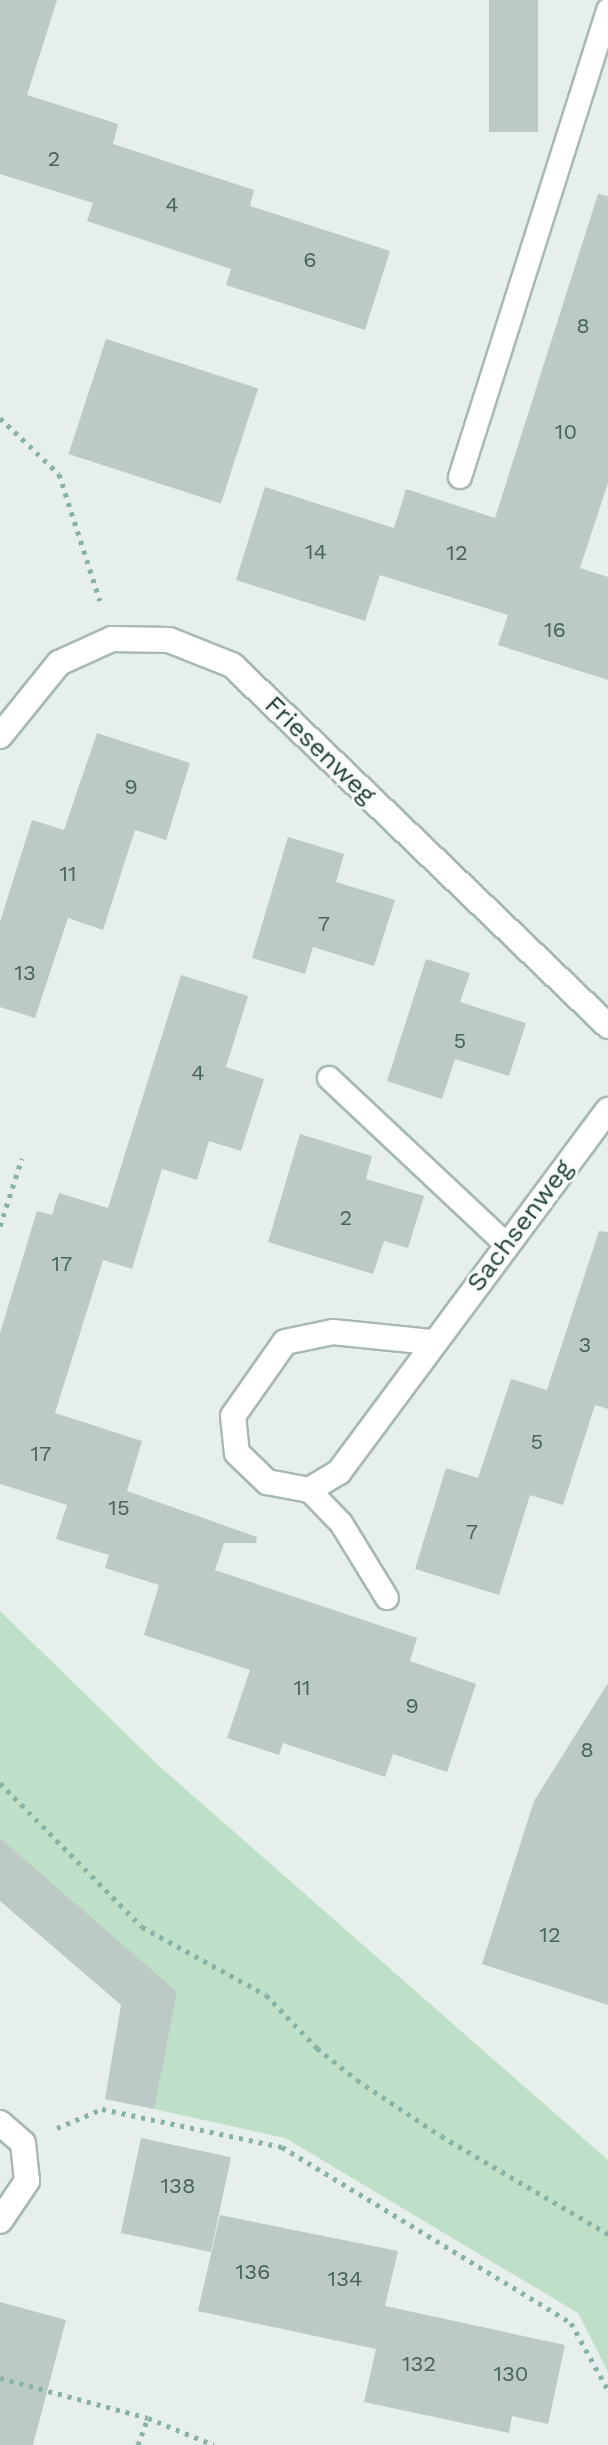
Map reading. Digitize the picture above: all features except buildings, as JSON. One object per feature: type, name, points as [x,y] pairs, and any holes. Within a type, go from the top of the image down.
[{"type":"street","name":"Friesenweg","points":[[0,736],[59,663],[112,639],[169,640],[232,665],[608,1026]]},
{"type":"street","name":"Sachsenweg","points":[[309,1490],[339,1472],[431,1342],[608,1110]]},
{"type":"street","points":[[309,1490],[267,1482],[237,1453],[233,1416],[285,1342],[333,1332],[431,1342]]},
{"type":"street","points":[[0,2123],[23,2143],[27,2181],[0,2221]]},
{"type":"lane","points":[[460,477],[608,10]]},
{"type":"lane","points":[[329,1078],[506,1244]]},
{"type":"lane","points":[[309,1490],[341,1523],[387,1598]]},
{"type":"path","points":[[0,418],[59,474],[112,639]]},
{"type":"path","points":[[0,1226],[22,1158]]},
{"type":"path","points":[[0,1783],[142,1927],[198,1963],[266,1995],[317,2048],[357,2080],[441,2136],[608,2234]]},
{"type":"path","points":[[23,2143],[102,2109],[282,2147],[571,2323],[608,2390]]},
{"type":"path","points":[[0,2378],[148,2418],[214,2445]]},
{"type":"path","points":[[138,2445],[148,2418]]},
{"type":"green space","points":[[0,1611],[159,1766],[608,2160],[608,2372],[578,2313],[285,2138],[154,2109],[158,2086],[137,1960],[0,1838]]}]
